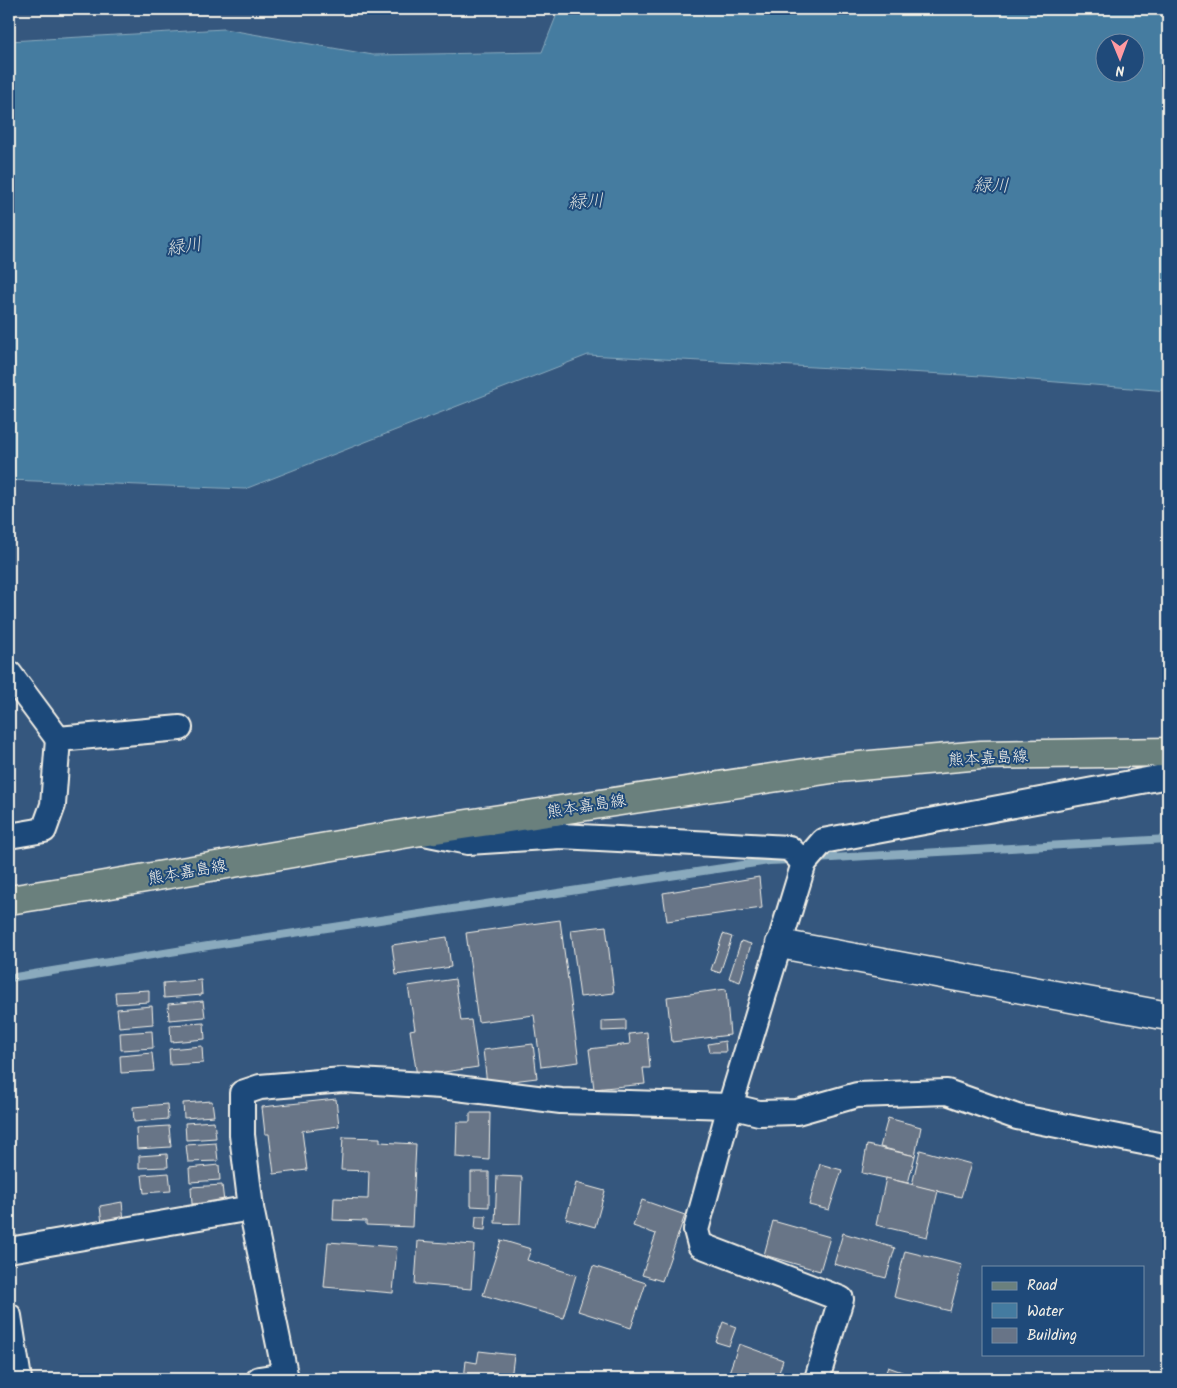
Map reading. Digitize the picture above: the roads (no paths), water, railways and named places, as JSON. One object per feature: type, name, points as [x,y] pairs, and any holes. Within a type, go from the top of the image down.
[{"type":"main road","name":"熊本嘉島線","points":[[9,900],[103,886],[415,832],[838,768],[981,755],[1168,752]]},
{"type":"street","points":[[9,672],[58,739],[53,805],[44,830],[9,836]]},
{"type":"street","points":[[58,739],[180,728]]},
{"type":"street","points":[[817,1379],[841,1299],[700,1245],[696,1230],[730,1106],[804,863],[824,842],[1168,776]]},
{"type":"street","points":[[415,832],[468,842],[561,836],[789,848],[804,863]]},
{"type":"street","points":[[780,944],[1168,1016]]},
{"type":"street","points":[[259,1379],[286,1377],[252,1208],[242,1135],[242,1093],[260,1087],[343,1080],[441,1086],[562,1101],[730,1106],[759,1113],[797,1112],[857,1094],[947,1092],[1017,1117],[1168,1146]]},
{"type":"street","points":[[9,1250],[252,1208]]},
{"type":"street","points":[[9,1316],[20,1379]]},
{"type":"water","name":"緑川","points":[[559,9],[1168,9],[1168,391],[982,376],[588,355],[245,489],[9,480],[9,41],[224,29],[373,55],[542,52]]},
{"type":"waterway","points":[[814,859],[1168,839]]},
{"type":"waterway","points":[[9,978],[769,861],[793,860]]}]
